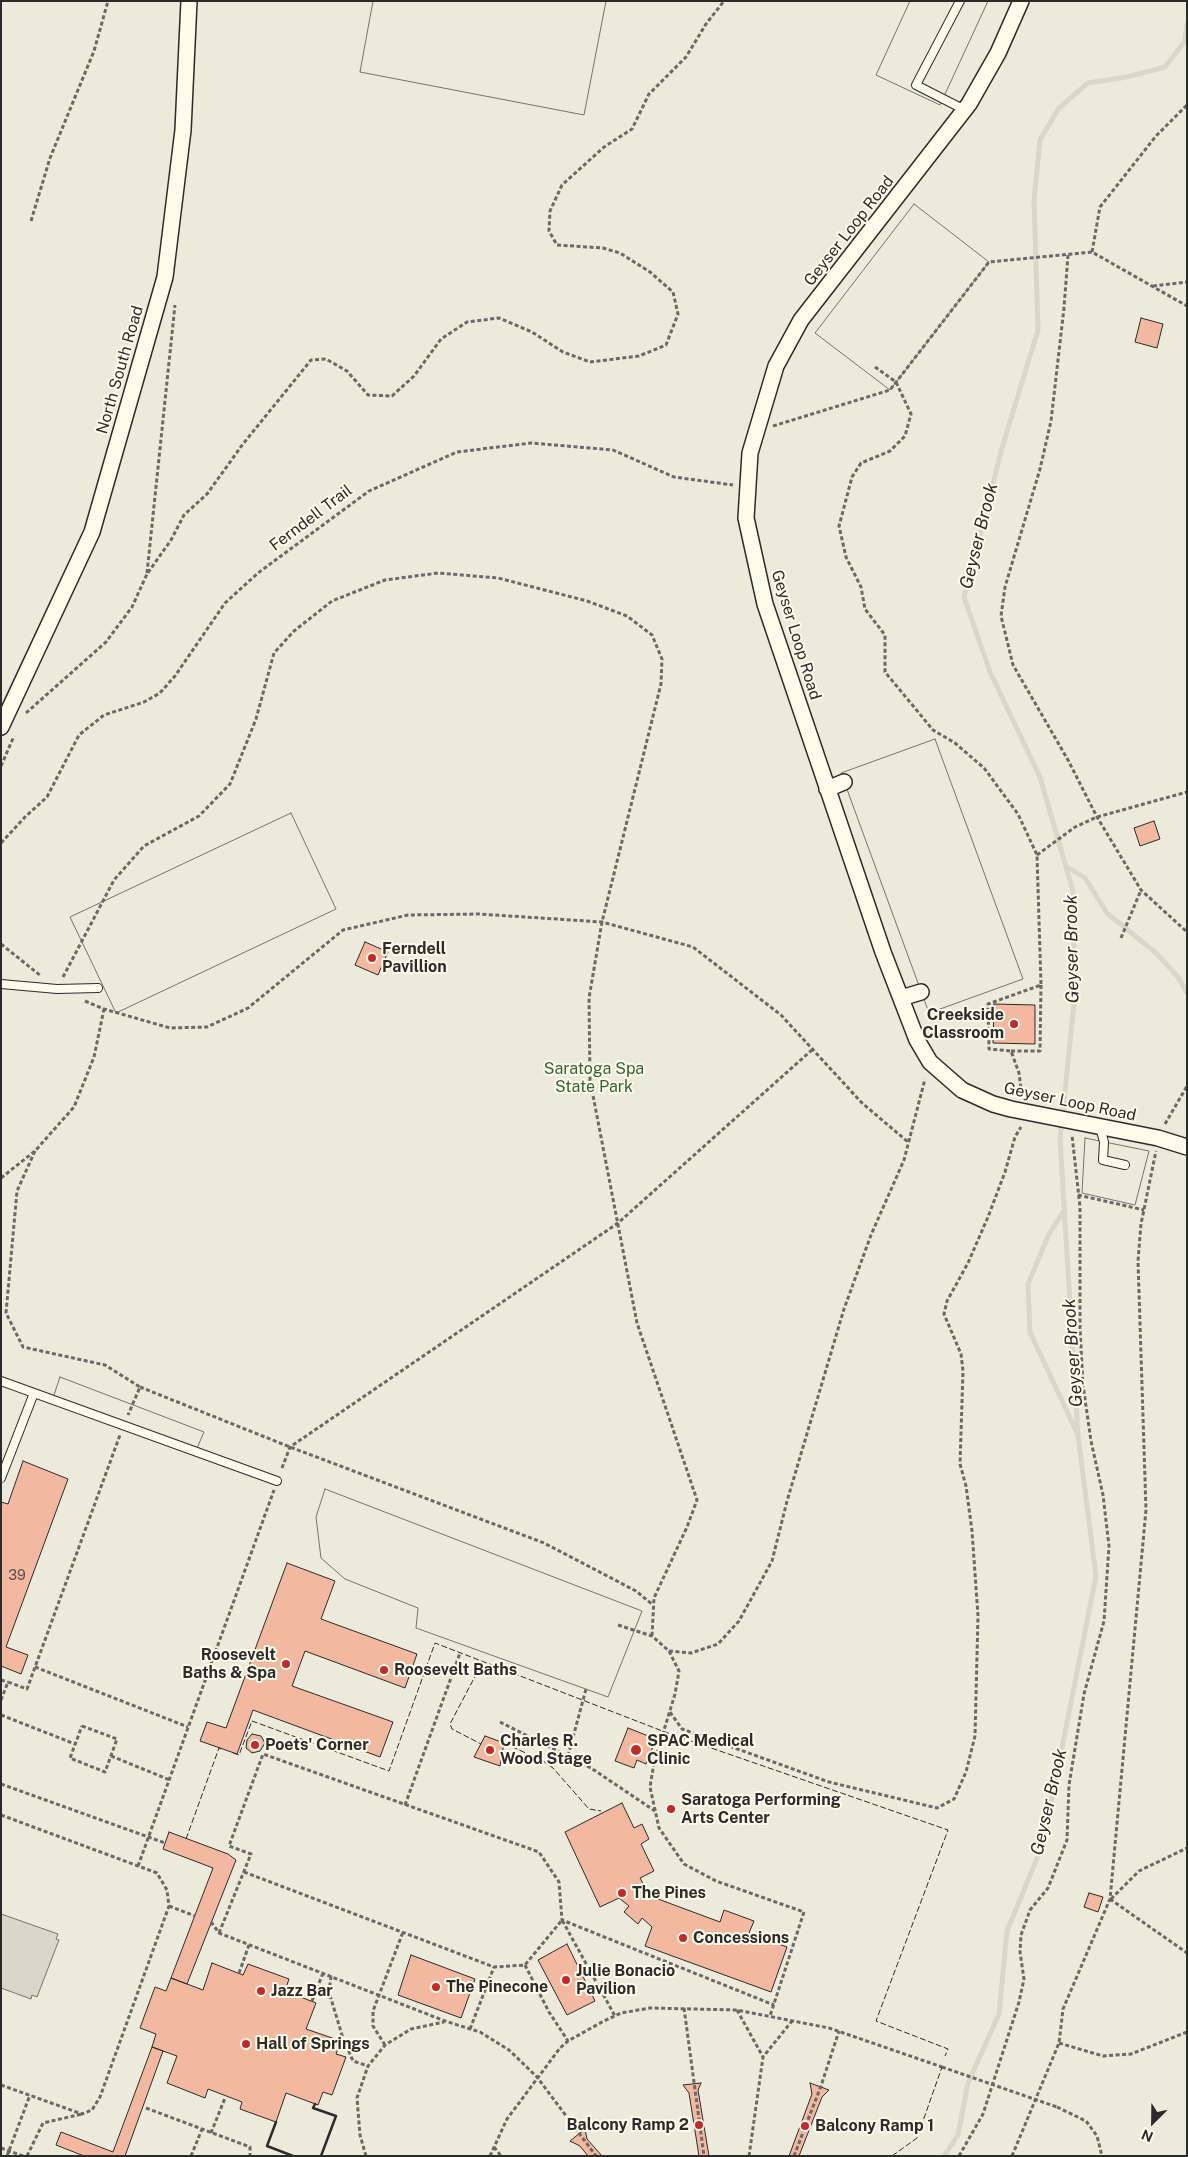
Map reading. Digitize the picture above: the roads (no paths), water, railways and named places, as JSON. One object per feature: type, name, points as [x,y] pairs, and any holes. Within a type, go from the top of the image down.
[{"type":"street","name":"North South Road","points":[[1,727],[92,532],[165,277],[183,130],[189,1]]},
{"type":"street","name":"Geyser Loop Road","points":[[1021,1],[998,53],[965,110],[802,320],[776,366],[750,452],[746,518],[765,604],[882,952],[917,1040],[930,1062],[962,1090],[993,1104],[1028,1113],[1158,1138],[1187,1147]]},
{"type":"street","points":[[828,788],[844,782]]},
{"type":"street","points":[[900,998],[921,992]]},
{"type":"lane","points":[[960,1],[916,85],[965,110]]},
{"type":"lane","points":[[1,984],[57,989],[98,988]]},
{"type":"lane","points":[[1100,1127],[1104,1142],[1103,1160],[1125,1165]]},
{"type":"lane","points":[[1,1381],[277,1480]]},
{"type":"lane","points":[[1,1478],[34,1393]]},
{"type":"waterway","name":"Geyser Brook","points":[[944,2156],[958,2135],[968,2083],[999,2014],[1007,1931],[1043,1844],[1096,1576],[1078,1436],[1060,1139],[1075,994],[1073,891],[1040,777],[990,672],[964,597],[1002,448],[1038,330],[1034,200],[1040,140],[1059,108],[1088,83],[1127,77],[1165,67],[1185,41],[1187,24]]},
{"type":"waterway","points":[[1066,866],[1085,878],[1107,913],[1156,953],[1178,977],[1187,993]]},
{"type":"waterway","name":"Geyser Brook","points":[[1064,1211],[1049,1234],[1028,1284],[1030,1332],[1077,1433]]},
{"type":"place","name":"Ferndell Pavillion","points":[[372,958]]},
{"type":"place","name":"Creekside Classroom","points":[[1014,1024]]},
{"type":"place","name":"Roosevelt Baths & Spa","points":[[286,1664]]},
{"type":"place","name":"Roosevelt Baths","points":[[384,1670]]},
{"type":"place","name":"Poets' Corner","points":[[255,1745]]},
{"type":"place","name":"Charles R. Wood Stage","points":[[490,1750]]},
{"type":"place","name":"SPAC Medical Clinic","points":[[636,1750]]},
{"type":"place","name":"Saratoga Performing Arts Center","points":[[671,1809]]},
{"type":"place","name":"The Pines","points":[[622,1893]]},
{"type":"place","name":"Concessions","points":[[683,1938]]},
{"type":"place","name":"Julie Bonacio Pavilion","points":[[566,1980]]},
{"type":"place","name":"The Pinecone","points":[[436,1987]]},
{"type":"place","name":"Jazz Bar","points":[[261,1991]]},
{"type":"place","name":"Hall of Springs","points":[[246,2044]]},
{"type":"place","name":"Balcony Ramp 2","points":[[699,2125]]},
{"type":"place","name":"Balcony Ramp 1","points":[[805,2126]]},
{"type":"park label","name":"Saratoga Spa State Park","points":[[594,1078]]}]
